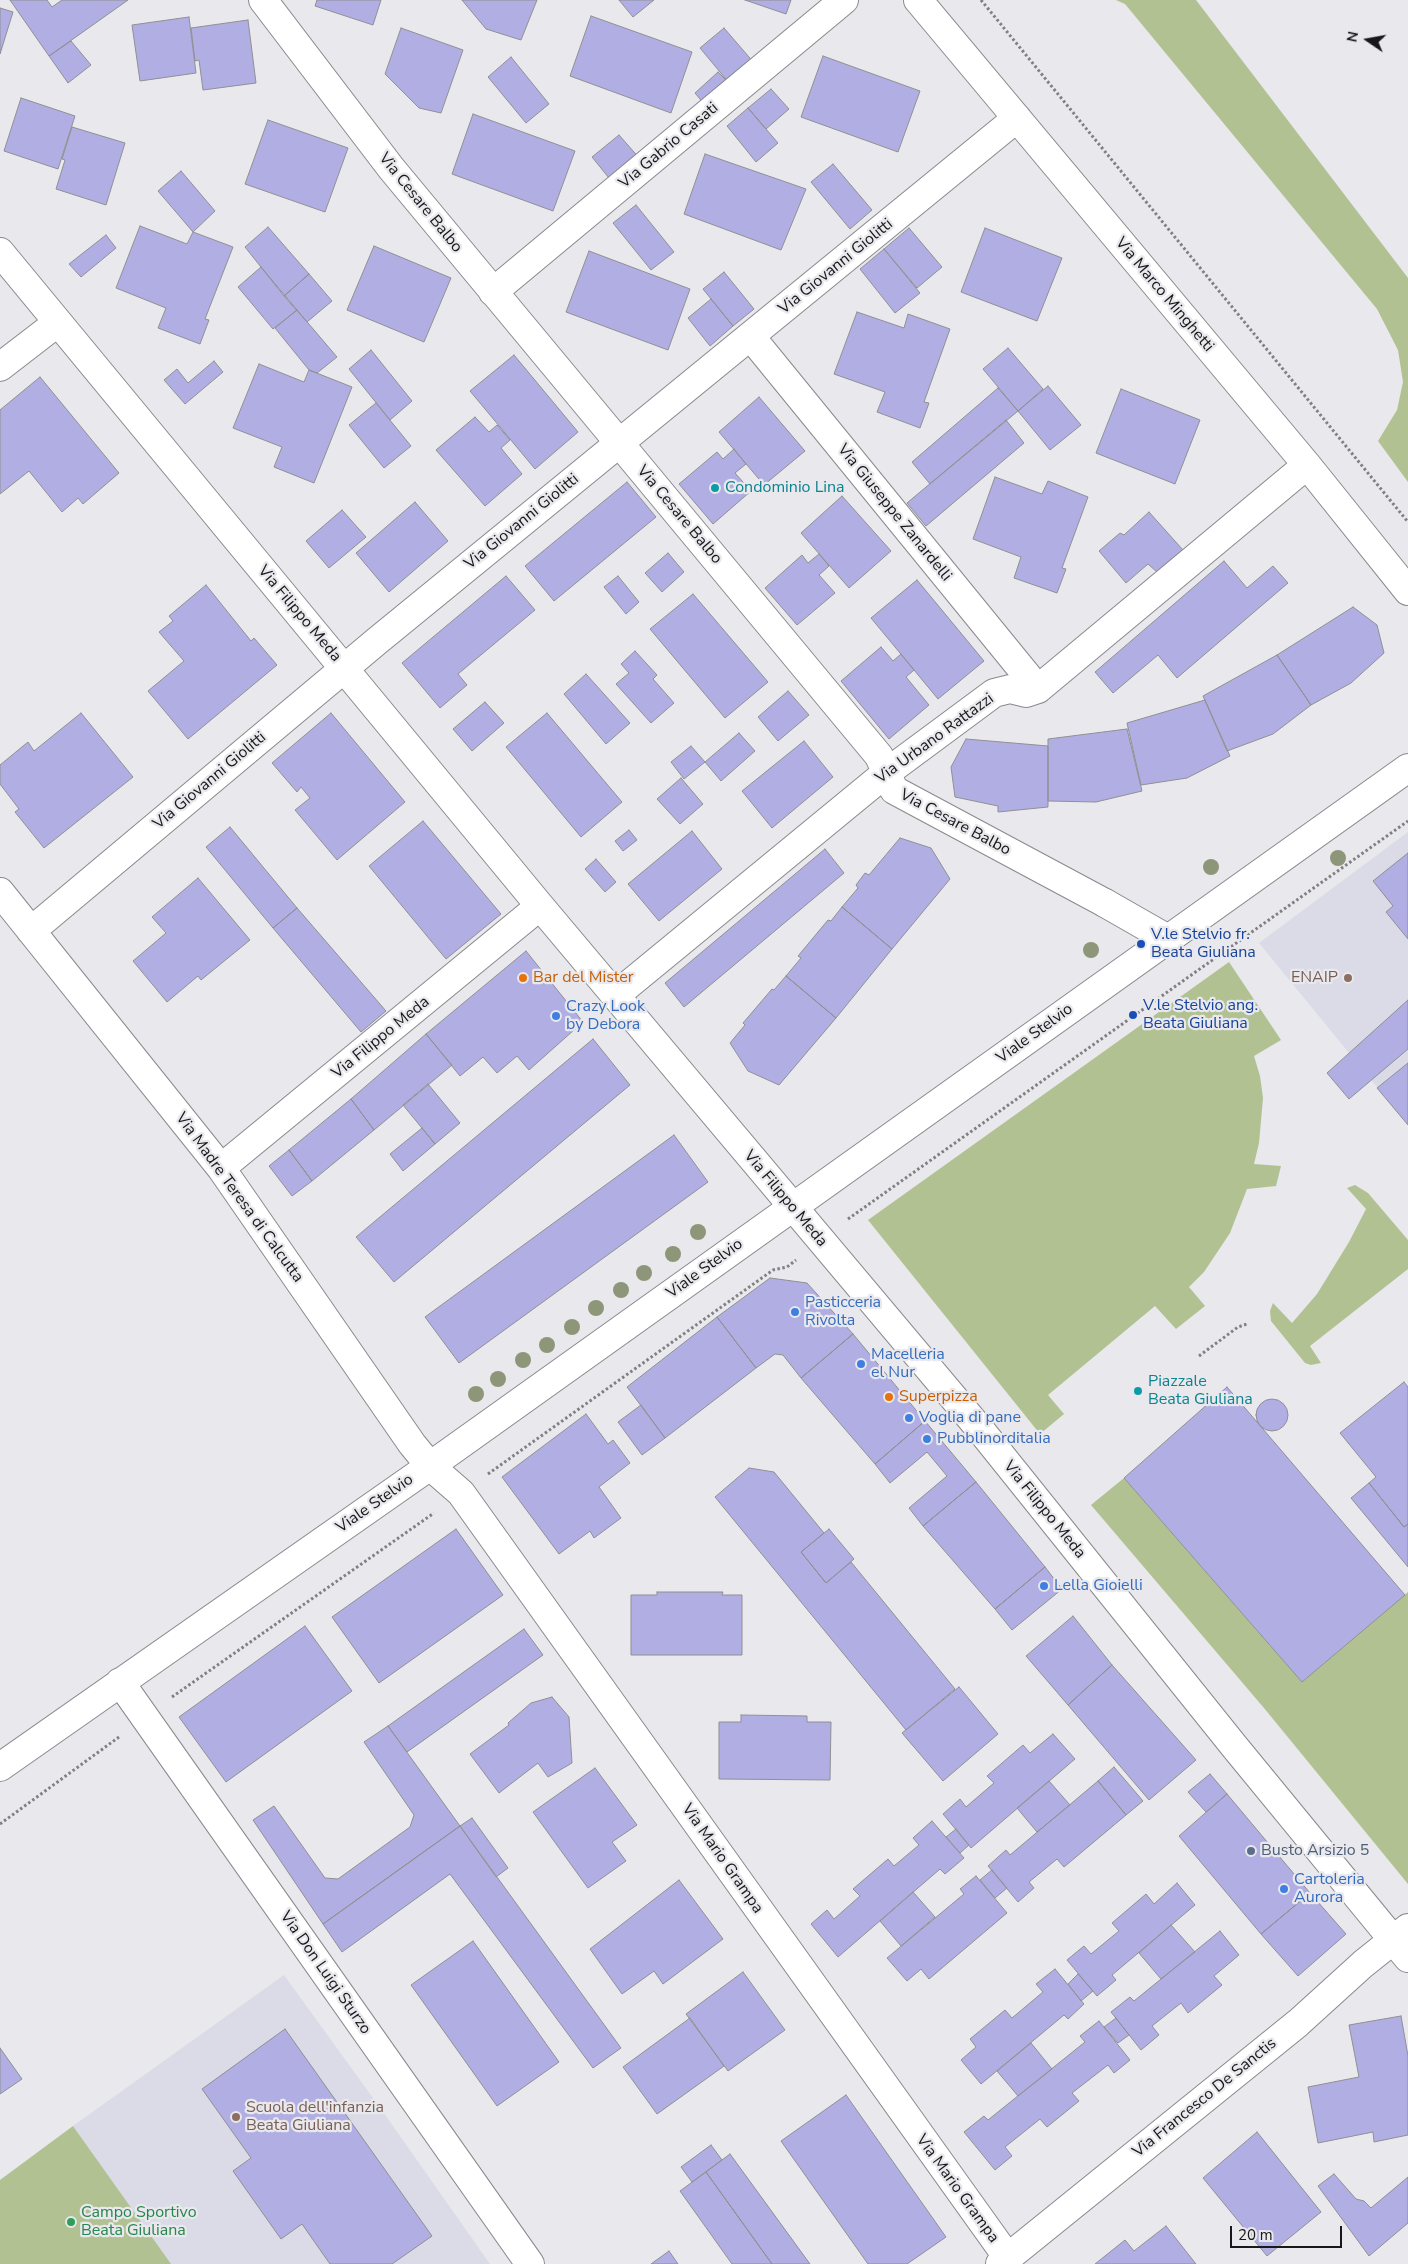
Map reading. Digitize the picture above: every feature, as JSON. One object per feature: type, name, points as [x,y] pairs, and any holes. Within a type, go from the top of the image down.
[{"type":"street","name":"Via Cesare Balbo","points":[[263,0],[391,168],[879,756],[894,790],[1105,902],[1168,939]]},
{"type":"street","name":"Via Gabrio Casati","points":[[493,292],[844,0]]},
{"type":"street","name":"Via Marco Minghetti","points":[[918,0],[1307,465],[1408,591]]},
{"type":"street","name":"Via Giovanni Giolitti","points":[[30,931],[619,442],[751,337],[1017,118]]},
{"type":"street","name":"Via Filippo Meda","points":[[0,252],[540,906],[792,1208],[979,1428],[1402,1943]]},
{"type":"street","points":[[0,367],[58,323]]},
{"type":"street","name":"Via Giuseppe Zanardelli","points":[[751,337],[1038,689]]},
{"type":"street","points":[[1038,689],[1307,465]]},
{"type":"street","name":"Via Urbano Rattazzi","points":[[616,995],[886,774],[994,693],[1010,689],[1026,693],[1038,689]]},
{"type":"street","name":"Viale Stelvio","points":[[0,1767],[430,1466],[1408,768]]},
{"type":"street","name":"Via Madre Teresa di Calcutta","points":[[0,892],[221,1168],[412,1444],[430,1466]]},
{"type":"street","name":"Via Filippo Meda","points":[[221,1168],[540,906]]},
{"type":"street","name":"Via Mario Grampa","points":[[430,1466],[461,1493],[996,2244],[1004,2261]]},
{"type":"street","name":"Via Don Luigi Sturzo","points":[[120,1682],[530,2264]]},
{"type":"street","name":"Via Francesco De Sanctis","points":[[1004,2261],[1298,2022],[1402,1943]]},
{"type":"path","points":[[981,0],[1408,522]]},
{"type":"path","points":[[855,1214],[1408,821]]},
{"type":"path","points":[[0,1824],[145,1717],[773,1270],[787,1267]]},
{"type":"path","points":[[1199,1356],[1238,1327],[1247,1324]]},
{"type":"shaded area","name":"ENAIP","points":[[1408,832],[1408,1125],[1259,943]]},
{"type":"shaded area","name":"Scuola dell'infanzia Beata Giuliana","points":[[284,1975],[490,2264],[170,2264],[73,2126]]},
{"type":"green space","points":[[1116,0],[1196,0],[1408,278],[1408,482],[1378,441],[1397,410],[1403,382],[1398,350],[1377,309],[1125,4]]},
{"type":"green space","points":[[1229,962],[1281,1040],[1254,1056],[1260,1076],[1263,1098],[1259,1143],[1254,1164],[1281,1166],[1276,1186],[1247,1189],[1230,1233],[1204,1272],[1189,1287],[1205,1306],[1176,1329],[1155,1306],[1048,1395],[1064,1414],[1040,1434],[868,1220]]},
{"type":"green space","points":[[1355,1185],[1368,1193],[1408,1240],[1408,1269],[1310,1346],[1321,1363],[1311,1365],[1305,1363],[1271,1321],[1270,1311],[1273,1303],[1292,1323],[1317,1294],[1349,1242],[1366,1209],[1347,1188]]},
{"type":"green space","points":[[1124,1478],[1302,1682],[1408,1592],[1408,1884],[1264,1708],[1091,1505]]},
{"type":"green space","name":"Campo Sportivo Beata Giuliana","points":[[73,2126],[171,2264],[0,2264],[0,2180]]},
{"type":"building","points":[[10,0],[47,0],[52,7],[62,0],[128,0],[49,56]]},
{"type":"building","points":[[317,0],[381,0],[373,25],[315,6]]},
{"type":"building","points":[[462,0],[537,0],[521,40],[486,29]]},
{"type":"building","points":[[619,0],[654,0],[633,17]]},
{"type":"building","points":[[745,0],[791,0],[786,14]]},
{"type":"building","points":[[0,8],[13,12],[0,54]]},
{"type":"building","points":[[591,16],[692,52],[671,113],[570,76]]},
{"type":"building","points":[[189,17],[196,73],[140,81],[132,25]]},
{"type":"building","points":[[248,20],[256,83],[203,90],[199,60],[195,61],[191,28]]},
{"type":"building","points":[[401,28],[463,50],[441,113],[419,108],[385,74]]},
{"type":"building","points":[[724,28],[755,64],[730,84],[700,48]]},
{"type":"building","points":[[71,41],[91,65],[68,83],[49,56]]},
{"type":"building","points":[[823,56],[920,91],[898,152],[801,117]]},
{"type":"building","points":[[511,57],[549,104],[526,123],[488,77]]},
{"type":"building","points":[[718,72],[730,84],[705,105],[695,93]]},
{"type":"building","points":[[771,89],[789,109],[766,129],[748,108]]},
{"type":"building","points":[[21,98],[75,116],[58,169],[4,151]]},
{"type":"building","points":[[748,108],[778,143],[756,162],[727,126]]},
{"type":"building","points":[[473,114],[575,151],[553,211],[452,174]]},
{"type":"building","points":[[268,120],[348,148],[325,212],[245,184]]},
{"type":"building","points":[[72,127],[125,143],[106,205],[56,189],[65,160],[62,159]]},
{"type":"building","points":[[619,135],[641,160],[613,183],[592,157]]},
{"type":"building","points":[[705,154],[806,189],[781,250],[684,214]]},
{"type":"building","points":[[833,164],[872,210],[850,229],[811,182]]},
{"type":"building","points":[[181,171],[215,211],[193,232],[158,191]]},
{"type":"building","points":[[636,205],[674,252],[651,270],[613,223]]},
{"type":"building","points":[[140,226],[187,244],[193,232],[233,247],[205,319],[209,320],[200,344],[158,328],[166,308],[116,288]]},
{"type":"building","points":[[268,227],[309,274],[284,296],[245,247]]},
{"type":"building","points":[[909,228],[942,267],[917,288],[884,249]]},
{"type":"building","points":[[985,228],[1062,258],[1037,321],[961,292]]},
{"type":"building","points":[[106,235],[116,248],[81,277],[69,264]]},
{"type":"building","points":[[374,246],[451,278],[424,342],[347,310]]},
{"type":"building","points":[[884,249],[920,293],[895,313],[860,269]]},
{"type":"building","points":[[589,251],[690,289],[668,350],[566,312]]},
{"type":"building","points":[[261,267],[297,310],[273,329],[238,287]]},
{"type":"building","points":[[724,272],[754,309],[733,326],[703,289]]},
{"type":"building","points":[[309,274],[332,301],[307,322],[284,296]]},
{"type":"building","points":[[711,299],[733,326],[710,346],[688,318]]},
{"type":"building","points":[[297,310],[337,357],[317,373],[309,370],[275,328]]},
{"type":"building","points":[[857,312],[904,328],[908,314],[950,329],[924,402],[929,403],[920,428],[877,412],[885,392],[834,374]]},
{"type":"building","points":[[1008,348],[1043,389],[1018,411],[983,369]]},
{"type":"building","points":[[371,350],[412,401],[390,420],[349,369]]},
{"type":"building","points":[[514,355],[578,432],[535,469],[470,391]]},
{"type":"building","points":[[214,361],[223,372],[185,404],[164,380],[177,369],[188,383]]},
{"type":"building","points":[[259,364],[304,382],[309,370],[352,387],[314,483],[274,467],[282,447],[233,428]]},
{"type":"building","points":[[40,377],[119,473],[83,504],[78,498],[62,512],[29,471],[0,494],[0,410]]},
{"type":"building","points":[[1048,386],[1081,425],[1050,450],[1018,411]]},
{"type":"building","points":[[998,388],[1018,411],[930,484],[912,462]]},
{"type":"building","points":[[1121,389],[1200,420],[1175,484],[1096,453]]},
{"type":"building","points":[[759,397],[805,451],[764,485],[719,432]]},
{"type":"building","points":[[376,403],[411,446],[384,468],[349,425]]},
{"type":"building","points":[[475,417],[489,432],[497,425],[510,440],[501,448],[522,474],[485,506],[436,450]]},
{"type":"building","points":[[1006,420],[1024,443],[926,526],[907,503]]},
{"type":"building","name":"Condominio Lina","points":[[734,449],[746,464],[735,473],[751,491],[713,524],[679,484],[717,452],[723,459]]},
{"type":"building","points":[[995,477],[1042,494],[1048,481],[1088,497],[1062,568],[1066,569],[1057,593],[1014,578],[1021,557],[973,539]]},
{"type":"building","points":[[627,482],[656,517],[554,601],[525,566]]},
{"type":"building","points":[[842,496],[891,551],[849,588],[801,533]]},
{"type":"building","points":[[415,502],[448,541],[389,592],[356,553]]},
{"type":"building","points":[[342,510],[366,537],[329,568],[306,541]]},
{"type":"building","points":[[1149,512],[1183,550],[1157,572],[1148,564],[1126,583],[1099,551],[1120,533],[1124,535]]},
{"type":"building","points":[[668,553],[684,572],[662,592],[645,573]]},
{"type":"building","points":[[819,554],[829,566],[819,575],[835,593],[797,625],[765,588],[802,555],[808,563]]},
{"type":"building","points":[[1224,561],[1247,588],[1273,566],[1288,583],[1177,678],[1158,655],[1113,693],[1095,672]]},
{"type":"building","points":[[506,576],[535,610],[458,674],[467,685],[440,708],[402,663]]},
{"type":"building","points":[[618,576],[639,602],[626,614],[604,587]]},
{"type":"building","points":[[917,580],[984,661],[938,699],[871,618]]},
{"type":"building","points":[[206,585],[251,641],[254,638],[277,665],[188,739],[148,691],[184,661],[159,632],[173,621],[169,616]]},
{"type":"building","points":[[693,594],[768,682],[725,718],[650,629]]},
{"type":"building","points":[[1353,607],[1377,625],[1384,653],[1351,683],[1311,705],[1277,655]]},
{"type":"building","points":[[881,647],[893,661],[901,654],[914,670],[906,677],[929,705],[889,739],[841,681]]},
{"type":"building","points":[[635,651],[657,675],[653,679],[674,703],[651,723],[616,684],[629,673],[621,664]]},
{"type":"building","points":[[1277,655],[1311,705],[1273,734],[1227,751],[1203,696]]},
{"type":"building","points":[[586,674],[630,723],[606,744],[564,694]]},
{"type":"building","points":[[788,691],[809,715],[778,741],[758,717]]},
{"type":"building","points":[[1205,700],[1230,756],[1187,778],[1141,785],[1127,723]]},
{"type":"building","points":[[485,702],[504,723],[472,751],[453,729]]},
{"type":"building","points":[[81,713],[133,777],[44,848],[15,812],[19,809],[0,784],[0,765],[28,742],[34,751]]},
{"type":"building","points":[[331,713],[405,802],[337,860],[295,810],[310,798],[301,787],[297,792],[272,763]]},
{"type":"building","points":[[547,713],[622,802],[581,837],[506,747]]},
{"type":"building","points":[[1127,729],[1142,791],[1096,802],[1048,801],[1048,739]]},
{"type":"building","points":[[739,733],[755,751],[721,781],[705,762]]},
{"type":"building","points":[[966,739],[1048,746],[1048,807],[998,812],[998,806],[955,797],[951,767]]},
{"type":"building","points":[[804,741],[833,777],[772,828],[742,791]]},
{"type":"building","points":[[691,746],[705,762],[684,779],[671,762]]},
{"type":"building","points":[[681,778],[703,804],[680,824],[657,799]]},
{"type":"building","points":[[423,821],[501,914],[446,959],[369,866]]},
{"type":"building","points":[[230,827],[297,908],[273,928],[206,847]]},
{"type":"building","points":[[629,830],[637,840],[623,851],[615,841]]},
{"type":"building","points":[[692,831],[722,869],[659,921],[628,884]]},
{"type":"building","points":[[900,838],[931,848],[950,879],[892,949],[842,907],[858,888],[856,885],[865,873],[869,875]]},
{"type":"building","points":[[825,849],[844,873],[684,1007],[665,983]]},
{"type":"building","points":[[1408,853],[1408,939],[1386,912],[1393,906],[1373,881]]},
{"type":"building","points":[[596,859],[616,882],[605,892],[585,869]]},
{"type":"building","points":[[198,878],[250,940],[201,980],[198,976],[167,1002],[133,961],[166,933],[152,917]]},
{"type":"building","points":[[842,907],[892,949],[836,1018],[786,976],[801,958],[798,956],[828,920],[831,921]]},
{"type":"building","points":[[297,908],[386,1011],[361,1032],[273,928]]},
{"type":"building","points":[[526,951],[583,1022],[529,1070],[517,1056],[497,1073],[483,1057],[460,1076],[426,1034]]},
{"type":"building","points":[[786,976],[836,1018],[779,1085],[748,1071],[730,1043],[745,1025],[743,1023],[772,989],[774,990]]},
{"type":"building","points":[[1408,1000],[1408,1049],[1349,1099],[1327,1073]]},
{"type":"building","points":[[426,1034],[452,1065],[374,1130],[351,1099]]},
{"type":"building","points":[[593,1039],[630,1085],[394,1282],[356,1237]]},
{"type":"building","points":[[1408,1063],[1408,1125],[1377,1088]]},
{"type":"building","points":[[428,1084],[460,1123],[435,1144],[403,1105]]},
{"type":"building","points":[[351,1099],[374,1130],[312,1181],[289,1150]]},
{"type":"building","points":[[422,1128],[435,1144],[403,1171],[390,1154]]},
{"type":"building","points":[[674,1135],[708,1182],[459,1363],[425,1317]]},
{"type":"building","points":[[289,1150],[312,1181],[292,1196],[269,1166]]},
{"type":"building","points":[[770,1278],[807,1283],[853,1334],[801,1378],[783,1355],[775,1354],[756,1368],[717,1317]]},
{"type":"building","points":[[717,1317],[756,1368],[665,1438],[627,1387]]},
{"type":"building","points":[[853,1334],[925,1421],[875,1464],[801,1378]]},
{"type":"building","points":[[1404,1382],[1408,1387],[1408,1524],[1404,1527],[1369,1483],[1376,1477],[1340,1433]]},
{"type":"building","points":[[1227,1387],[1405,1595],[1302,1682],[1124,1478]]},
{"type":"building","points":[[1272,1399],[1278,1400],[1283,1404],[1287,1409],[1287,1421],[1283,1426],[1278,1430],[1272,1431],[1266,1430],[1261,1426],[1257,1421],[1256,1415],[1257,1409],[1261,1404],[1266,1400]]},
{"type":"building","points":[[641,1405],[665,1438],[642,1455],[618,1422]]},
{"type":"building","points":[[586,1414],[608,1444],[613,1440],[630,1463],[599,1487],[621,1518],[594,1538],[590,1531],[559,1554],[502,1477]]},
{"type":"building","points":[[925,1421],[976,1482],[923,1526],[909,1508],[947,1476],[927,1452],[890,1483],[875,1464]]},
{"type":"building","points":[[749,1468],[774,1472],[824,1533],[801,1552],[826,1583],[851,1562],[955,1689],[906,1730],[715,1497]]},
{"type":"building","points":[[976,1482],[1045,1567],[995,1609],[923,1526]]},
{"type":"building","points":[[1369,1483],[1404,1527],[1408,1524],[1408,1567],[1351,1498]]},
{"type":"building","points":[[456,1529],[503,1595],[379,1683],[332,1617]]},
{"type":"building","points":[[829,1529],[854,1559],[826,1583],[801,1552]]},
{"type":"building","points":[[1045,1567],[1062,1589],[1012,1630],[995,1609]]},
{"type":"building","points":[[657,1592],[723,1592],[722,1595],[742,1595],[742,1655],[631,1655],[631,1595],[657,1595]]},
{"type":"building","points":[[1073,1616],[1112,1665],[1068,1705],[1026,1656]]},
{"type":"building","points":[[305,1626],[352,1691],[226,1782],[179,1717]]},
{"type":"building","points":[[524,1629],[543,1655],[407,1752],[388,1726]]},
{"type":"building","points":[[1112,1665],[1196,1760],[1149,1800],[1068,1705]]},
{"type":"building","points":[[959,1687],[998,1734],[943,1781],[902,1733]]},
{"type":"building","points":[[552,1697],[569,1717],[572,1763],[548,1777],[538,1763],[499,1793],[470,1754],[509,1725],[508,1723],[531,1703]]},
{"type":"building","points":[[741,1715],[807,1716],[807,1722],[831,1722],[830,1780],[719,1779],[719,1722],[741,1722]]},
{"type":"building","points":[[388,1726],[460,1826],[323,1924],[253,1820],[274,1806],[325,1878],[338,1879],[410,1827],[414,1815],[364,1742]]},
{"type":"building","points":[[1053,1734],[1075,1759],[971,1848],[943,1814],[960,1799],[966,1807],[994,1783],[987,1776],[1023,1745],[1030,1753]]},
{"type":"building","points":[[1114,1767],[1143,1801],[1126,1815],[1098,1781]]},
{"type":"building","points":[[595,1768],[637,1825],[612,1842],[626,1861],[588,1888],[533,1812]]},
{"type":"building","points":[[1210,1774],[1227,1794],[1206,1812],[1188,1792]]},
{"type":"building","points":[[1049,1781],[1070,1805],[1037,1832],[1017,1808]]},
{"type":"building","points":[[1098,1781],[1126,1815],[1064,1867],[1057,1859],[1029,1882],[1034,1888],[1018,1902],[988,1866],[1006,1850],[1010,1855]]},
{"type":"building","points":[[1227,1794],[1310,1893],[1261,1934],[1179,1836]]},
{"type":"building","points":[[472,1818],[508,1868],[496,1877],[460,1826]]},
{"type":"building","points":[[932,1821],[964,1858],[945,1874],[940,1869],[838,1957],[811,1924],[827,1910],[834,1919],[860,1896],[853,1889],[888,1859],[894,1866],[919,1845],[913,1838]]},
{"type":"building","points":[[460,1826],[621,2048],[593,2068],[450,1874],[342,1952],[323,1924]]},
{"type":"building","points":[[956,1829],[969,1845],[960,1853],[946,1837]]},
{"type":"building","points":[[992,1870],[1007,1888],[995,1898],[980,1880]]},
{"type":"building","points":[[976,1876],[1007,1913],[929,1979],[921,1969],[907,1981],[887,1958],[964,1894],[960,1889]]},
{"type":"building","points":[[679,1880],[723,1939],[663,1984],[654,1971],[622,1994],[590,1949]]},
{"type":"building","points":[[1177,1883],[1195,1905],[1112,1975],[1116,1980],[1097,1996],[1067,1960],[1084,1946],[1091,1954],[1119,1931],[1112,1923],[1146,1894],[1154,1904]]},
{"type":"building","points":[[913,1892],[935,1917],[901,1946],[880,1921]]},
{"type":"building","points":[[1310,1893],[1346,1934],[1298,1976],[1261,1934]]},
{"type":"building","points":[[1171,1925],[1195,1952],[1161,1979],[1139,1953]]},
{"type":"building","points":[[1220,1931],[1239,1955],[1214,1976],[1222,1985],[1188,2013],[1181,2003],[1152,2026],[1159,2035],[1141,2050],[1111,2012],[1130,1997],[1134,2001]]},
{"type":"building","points":[[473,1941],[559,2062],[497,2106],[411,1985]]},
{"type":"building","points":[[1055,1969],[1084,2004],[1068,2019],[1064,2015],[981,2084],[961,2060],[976,2047],[970,2039],[1005,2010],[1012,2018],[1043,1992],[1036,1984]]},
{"type":"building","points":[[743,1972],[785,2030],[728,2071],[686,2014]]},
{"type":"building","points":[[1078,1974],[1093,1991],[1081,2001],[1068,1984]]},
{"type":"building","points":[[1401,2016],[1408,2056],[1408,2135],[1374,2142],[1373,2132],[1318,2143],[1308,2087],[1359,2077],[1349,2025]]},
{"type":"building","points":[[690,2018],[724,2066],[657,2114],[623,2067]]},
{"type":"building","points":[[1116,2018],[1129,2035],[1118,2043],[1104,2027]]},
{"type":"building","points":[[1099,2021],[1130,2060],[1114,2073],[1108,2065],[1072,2093],[1079,2101],[1047,2127],[1040,2119],[1005,2147],[1012,2156],[995,2170],[964,2132],[984,2116],[988,2120],[1085,2042],[1080,2036]]},
{"type":"building","points":[[285,2029],[432,2236],[392,2264],[330,2264],[302,2224],[281,2239],[233,2171],[251,2158],[202,2089]]},
{"type":"building","points":[[1031,2043],[1052,2069],[1018,2096],[997,2071]]},
{"type":"building","points":[[0,2048],[22,2079],[0,2094]]},
{"type":"building","points":[[846,2095],[946,2237],[907,2264],[868,2264],[781,2141]]},
{"type":"building","points":[[1257,2132],[1321,2212],[1267,2256],[1203,2178]]},
{"type":"building","points":[[711,2145],[722,2160],[692,2182],[681,2167]]},
{"type":"building","points":[[730,2154],[810,2264],[772,2264],[706,2172]]},
{"type":"building","points":[[706,2172],[772,2264],[732,2264],[680,2191]]},
{"type":"building","points":[[1334,2174],[1356,2199],[1364,2201],[1371,2208],[1408,2177],[1408,2223],[1369,2256],[1318,2186]]},
{"type":"building","points":[[1166,2226],[1196,2264],[1095,2264],[1125,2240],[1134,2251]]},
{"type":"building","points":[[669,2251],[678,2264],[651,2264]]},
{"type":"place","name":"Condominio Lina","points":[[715,488]]},
{"type":"place","name":"V.le Stelvio fr. Beata Giuliana","points":[[1141,944]]},
{"type":"place","name":"Bar del Mister","points":[[523,978]]},
{"type":"place","name":"ENAIP","points":[[1348,978]]},
{"type":"place","name":"V.le Stelvio ang. Beata Giuliana","points":[[1133,1015]]},
{"type":"place","name":"Crazy Look by Debora","points":[[556,1016]]},
{"type":"place","name":"Pasticceria Rivolta","points":[[795,1312]]},
{"type":"place","name":"Macelleria el Nur","points":[[861,1364]]},
{"type":"place","name":"Piazzale Beata Giuliana","points":[[1138,1391]]},
{"type":"place","name":"Superpizza","points":[[889,1397]]},
{"type":"place","name":"Voglia di pane","points":[[909,1418]]},
{"type":"place","name":"Pubblinorditalia","points":[[927,1439]]},
{"type":"place","name":"Lella Gioielli","points":[[1044,1586]]},
{"type":"place","name":"Busto Arsizio 5","points":[[1251,1851]]},
{"type":"place","name":"Cartoleria Aurora","points":[[1284,1889]]},
{"type":"place","name":"Scuola dell'infanzia Beata Giuliana","points":[[236,2117]]},
{"type":"place","name":"Campo Sportivo Beata Giuliana","points":[[71,2222]]}]
